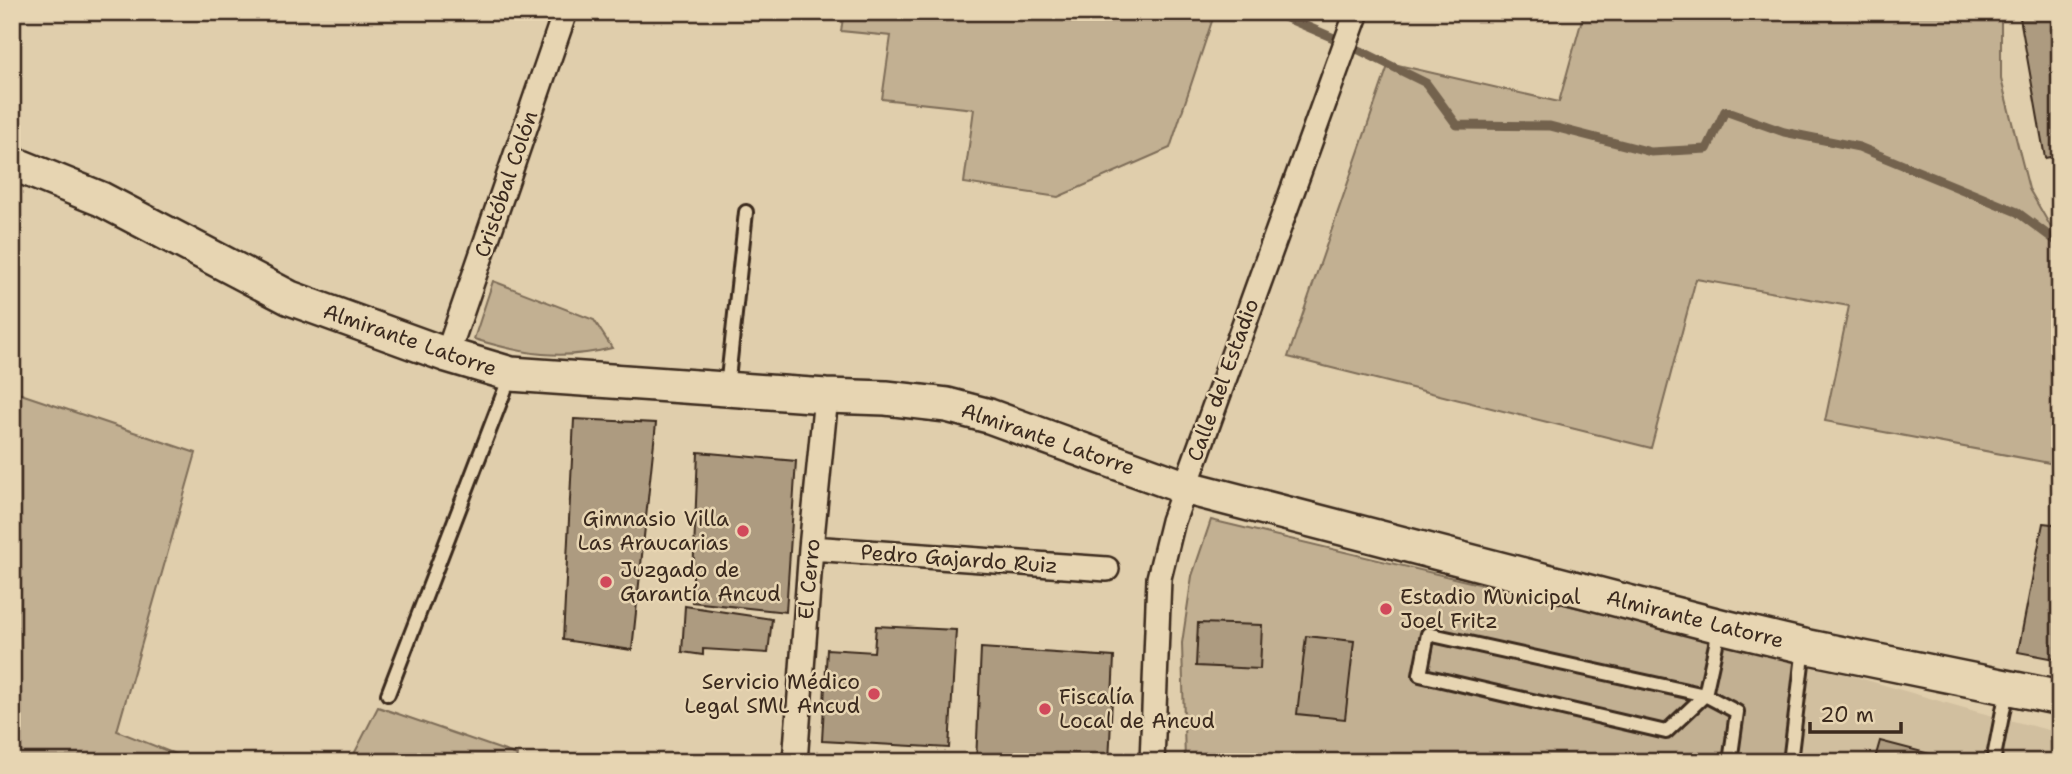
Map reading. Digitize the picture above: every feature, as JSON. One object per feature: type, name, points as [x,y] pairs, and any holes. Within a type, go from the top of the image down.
[{"type":"main road","name":"Almirante Latorre","points":[[12,163],[101,199],[290,298],[447,355],[512,374],[896,399],[957,407],[989,415],[1184,487],[1720,626],[1804,646],[2060,698]]},
{"type":"street","name":"Cristóbal Colón","points":[[447,355],[565,12]]},
{"type":"street","name":"Calle del Estadio","points":[[1152,762],[1159,578],[1184,487],[1357,12]]},
{"type":"street","name":"El Cerro","points":[[795,762],[811,548],[826,396]]},
{"type":"street","name":"Pedro Gajardo Ruiz","points":[[811,548],[1107,569]]},
{"type":"lane","points":[[727,388],[746,212]]},
{"type":"lane","points":[[388,694],[512,374]]},
{"type":"lane","points":[[1720,626],[1705,695],[1666,732],[1420,675],[1429,634],[1705,695],[1737,712],[1730,762]]},
{"type":"lane","points":[[1790,762],[1804,646]]},
{"type":"lane","points":[[1993,762],[2008,689]]},
{"type":"shaded area","points":[[844,12],[1215,12],[1170,148],[1058,197],[964,183],[974,109],[882,99],[891,36],[841,31]]},
{"type":"shaded area","points":[[1584,12],[2001,12],[2001,79],[2029,189],[2056,236],[2060,237],[2060,465],[1825,421],[1849,306],[1696,279],[1651,448],[1288,357],[1389,63],[1559,102]]},
{"type":"shaded area","points":[[493,281],[594,320],[612,348],[576,354],[542,354],[509,349],[474,339]]},
{"type":"shaded area","points":[[12,391],[196,453],[117,731],[195,762],[12,762]]},
{"type":"shaded area","name":"Estadio Municipal Joel Fritz","points":[[1211,520],[1797,660],[1783,762],[1185,762],[1182,643],[1192,576]]},
{"type":"shaded area","points":[[1797,660],[2060,733],[2060,762],[1783,762]]},
{"type":"shaded area","points":[[378,707],[517,755],[516,762],[350,762]]},
{"type":"building","points":[[2019,12],[2060,12],[2060,155],[2045,158]]},
{"type":"building","points":[[574,419],[656,423],[632,650],[563,640]]},
{"type":"building","name":"Gimnasio Villa Las Araucarias","points":[[698,452],[796,461],[786,612],[692,602]]},
{"type":"building","points":[[2043,523],[2060,525],[2060,660],[2018,652]]},
{"type":"building","points":[[685,606],[772,619],[768,653],[703,649],[703,655],[682,652]]},
{"type":"building","points":[[1198,623],[1262,625],[1260,669],[1196,666]]},
{"type":"building","points":[[876,626],[956,630],[949,748],[822,741],[827,649],[874,652]]},
{"type":"building","points":[[1306,636],[1354,641],[1345,719],[1297,714]]},
{"type":"building","name":"Fiscalía Local de Ancud","points":[[981,648],[1114,657],[1109,762],[976,762]]},
{"type":"building","points":[[1880,741],[1949,759],[1949,762],[1874,762]]},
{"type":"waterway","points":[[1273,12],[1336,39]]},
{"type":"waterway","points":[[1353,47],[1426,83],[1457,125],[1550,126],[1651,152],[1707,149],[1725,111],[1784,132],[1859,147],[2017,212],[2060,244]]},
{"type":"place","name":"Gimnasio Villa Las Araucarias","points":[[743,531]]},
{"type":"place","name":"Juzgado de Garantía Ancud","points":[[606,582]]},
{"type":"place","name":"Estadio Municipal Joel Fritz","points":[[1386,609]]},
{"type":"place","name":"Servicio Médico Legal SML Ancud","points":[[874,694]]},
{"type":"place","name":"Fiscalía Local de Ancud","points":[[1045,709]]}]
